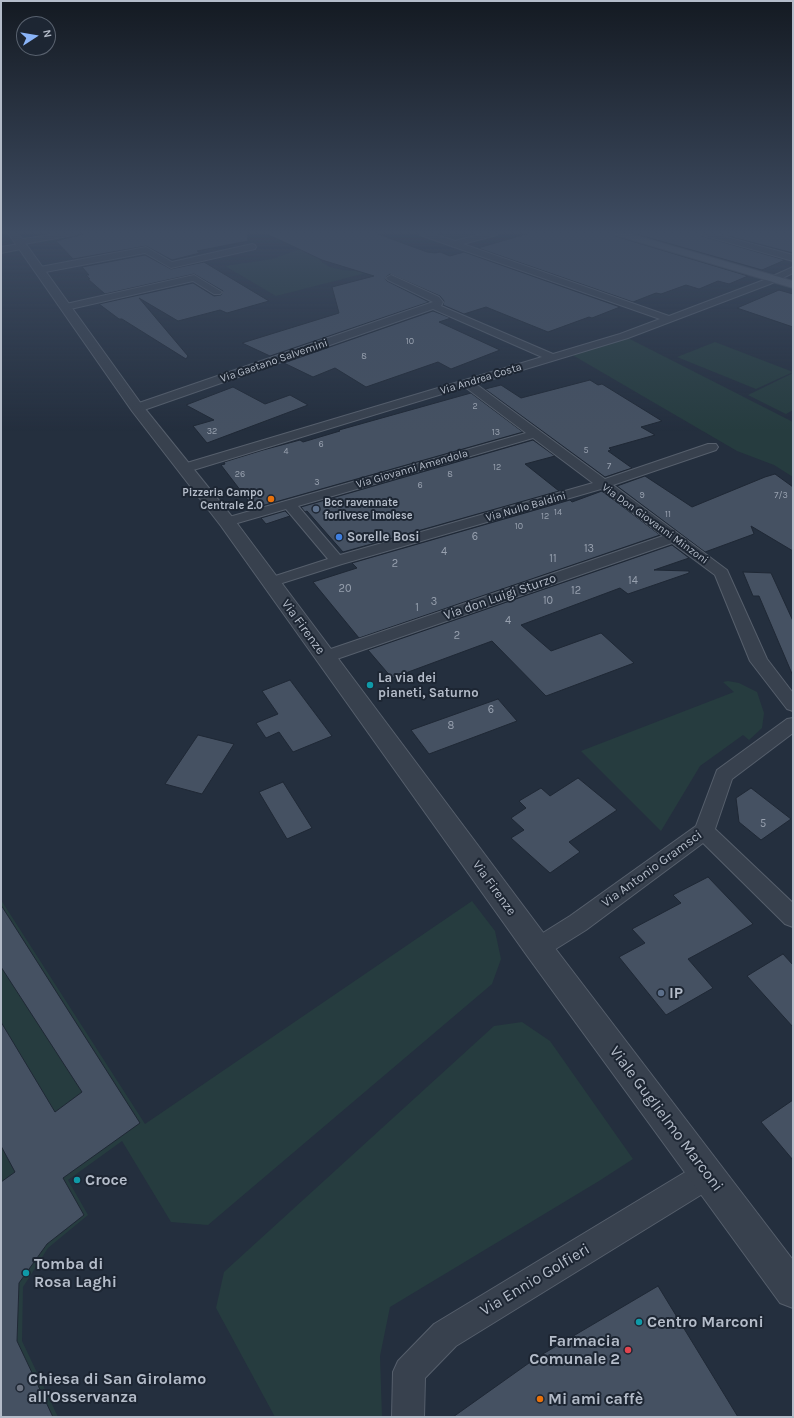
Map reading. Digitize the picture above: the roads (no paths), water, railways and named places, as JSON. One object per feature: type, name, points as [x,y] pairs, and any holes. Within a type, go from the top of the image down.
[{"type":"street","name":"Via Firenze","points":[[61,299],[137,408],[185,468],[271,582],[538,948]]},
{"type":"street","points":[[66,307],[100,299]]},
{"type":"street","points":[[433,306],[438,302],[436,299]]},
{"type":"street","points":[[612,299],[669,319]]},
{"type":"street","name":"Via Andrea Costa","points":[[185,468],[624,336],[721,299]]},
{"type":"street","points":[[433,306],[553,358]]},
{"type":"street","name":"Via Gaetano Salvemini","points":[[137,408],[433,306]]},
{"type":"street","name":"Via Don Giovanni Minzoni","points":[[467,383],[601,485],[722,573],[742,617],[759,661],[793,705]]},
{"type":"street","name":"Via Giovanni Amendola","points":[[226,522],[535,434]]},
{"type":"street","name":"Via Nullo Baldini","points":[[271,582],[337,561],[601,485],[712,447]]},
{"type":"street","points":[[289,504],[337,561]]},
{"type":"street","name":"Via don Luigi Sturzo","points":[[325,657],[674,538]]},
{"type":"street","name":"Via Antonio Gramsci","points":[[538,948],[578,923],[704,832],[724,775],[793,724]]},
{"type":"street","points":[[704,832],[793,917]]},
{"type":"street","name":"Viale Guglielmo Marconi","points":[[538,948],[793,1290]]},
{"type":"street","name":"Via Ennio Golfieri","points":[[408,1417],[409,1372],[445,1335],[707,1175]]},
{"type":"place","name":"Pizzeria Campo Centrale 2.0","points":[[271,499]]},
{"type":"place","name":"Bcc ravennate forlivese imolese","points":[[316,509]]},
{"type":"place","name":"Sorelle Bosi","points":[[339,537]]},
{"type":"place","name":"La via dei pianeti, Saturno","points":[[370,685]]},
{"type":"place","name":"IP","points":[[661,993]]},
{"type":"place","name":"Croce","points":[[77,1180]]},
{"type":"place","name":"Tomba di Rosa Laghi","points":[[26,1273]]},
{"type":"place","name":"Centro Marconi","points":[[639,1322]]},
{"type":"place","name":"Farmacia Comunale 2","points":[[628,1350]]},
{"type":"place","name":"Chiesa di San Girolamo all'Osservanza","points":[[20,1388]]},
{"type":"place","name":"Mi ami caffè","points":[[540,1399]]}]
